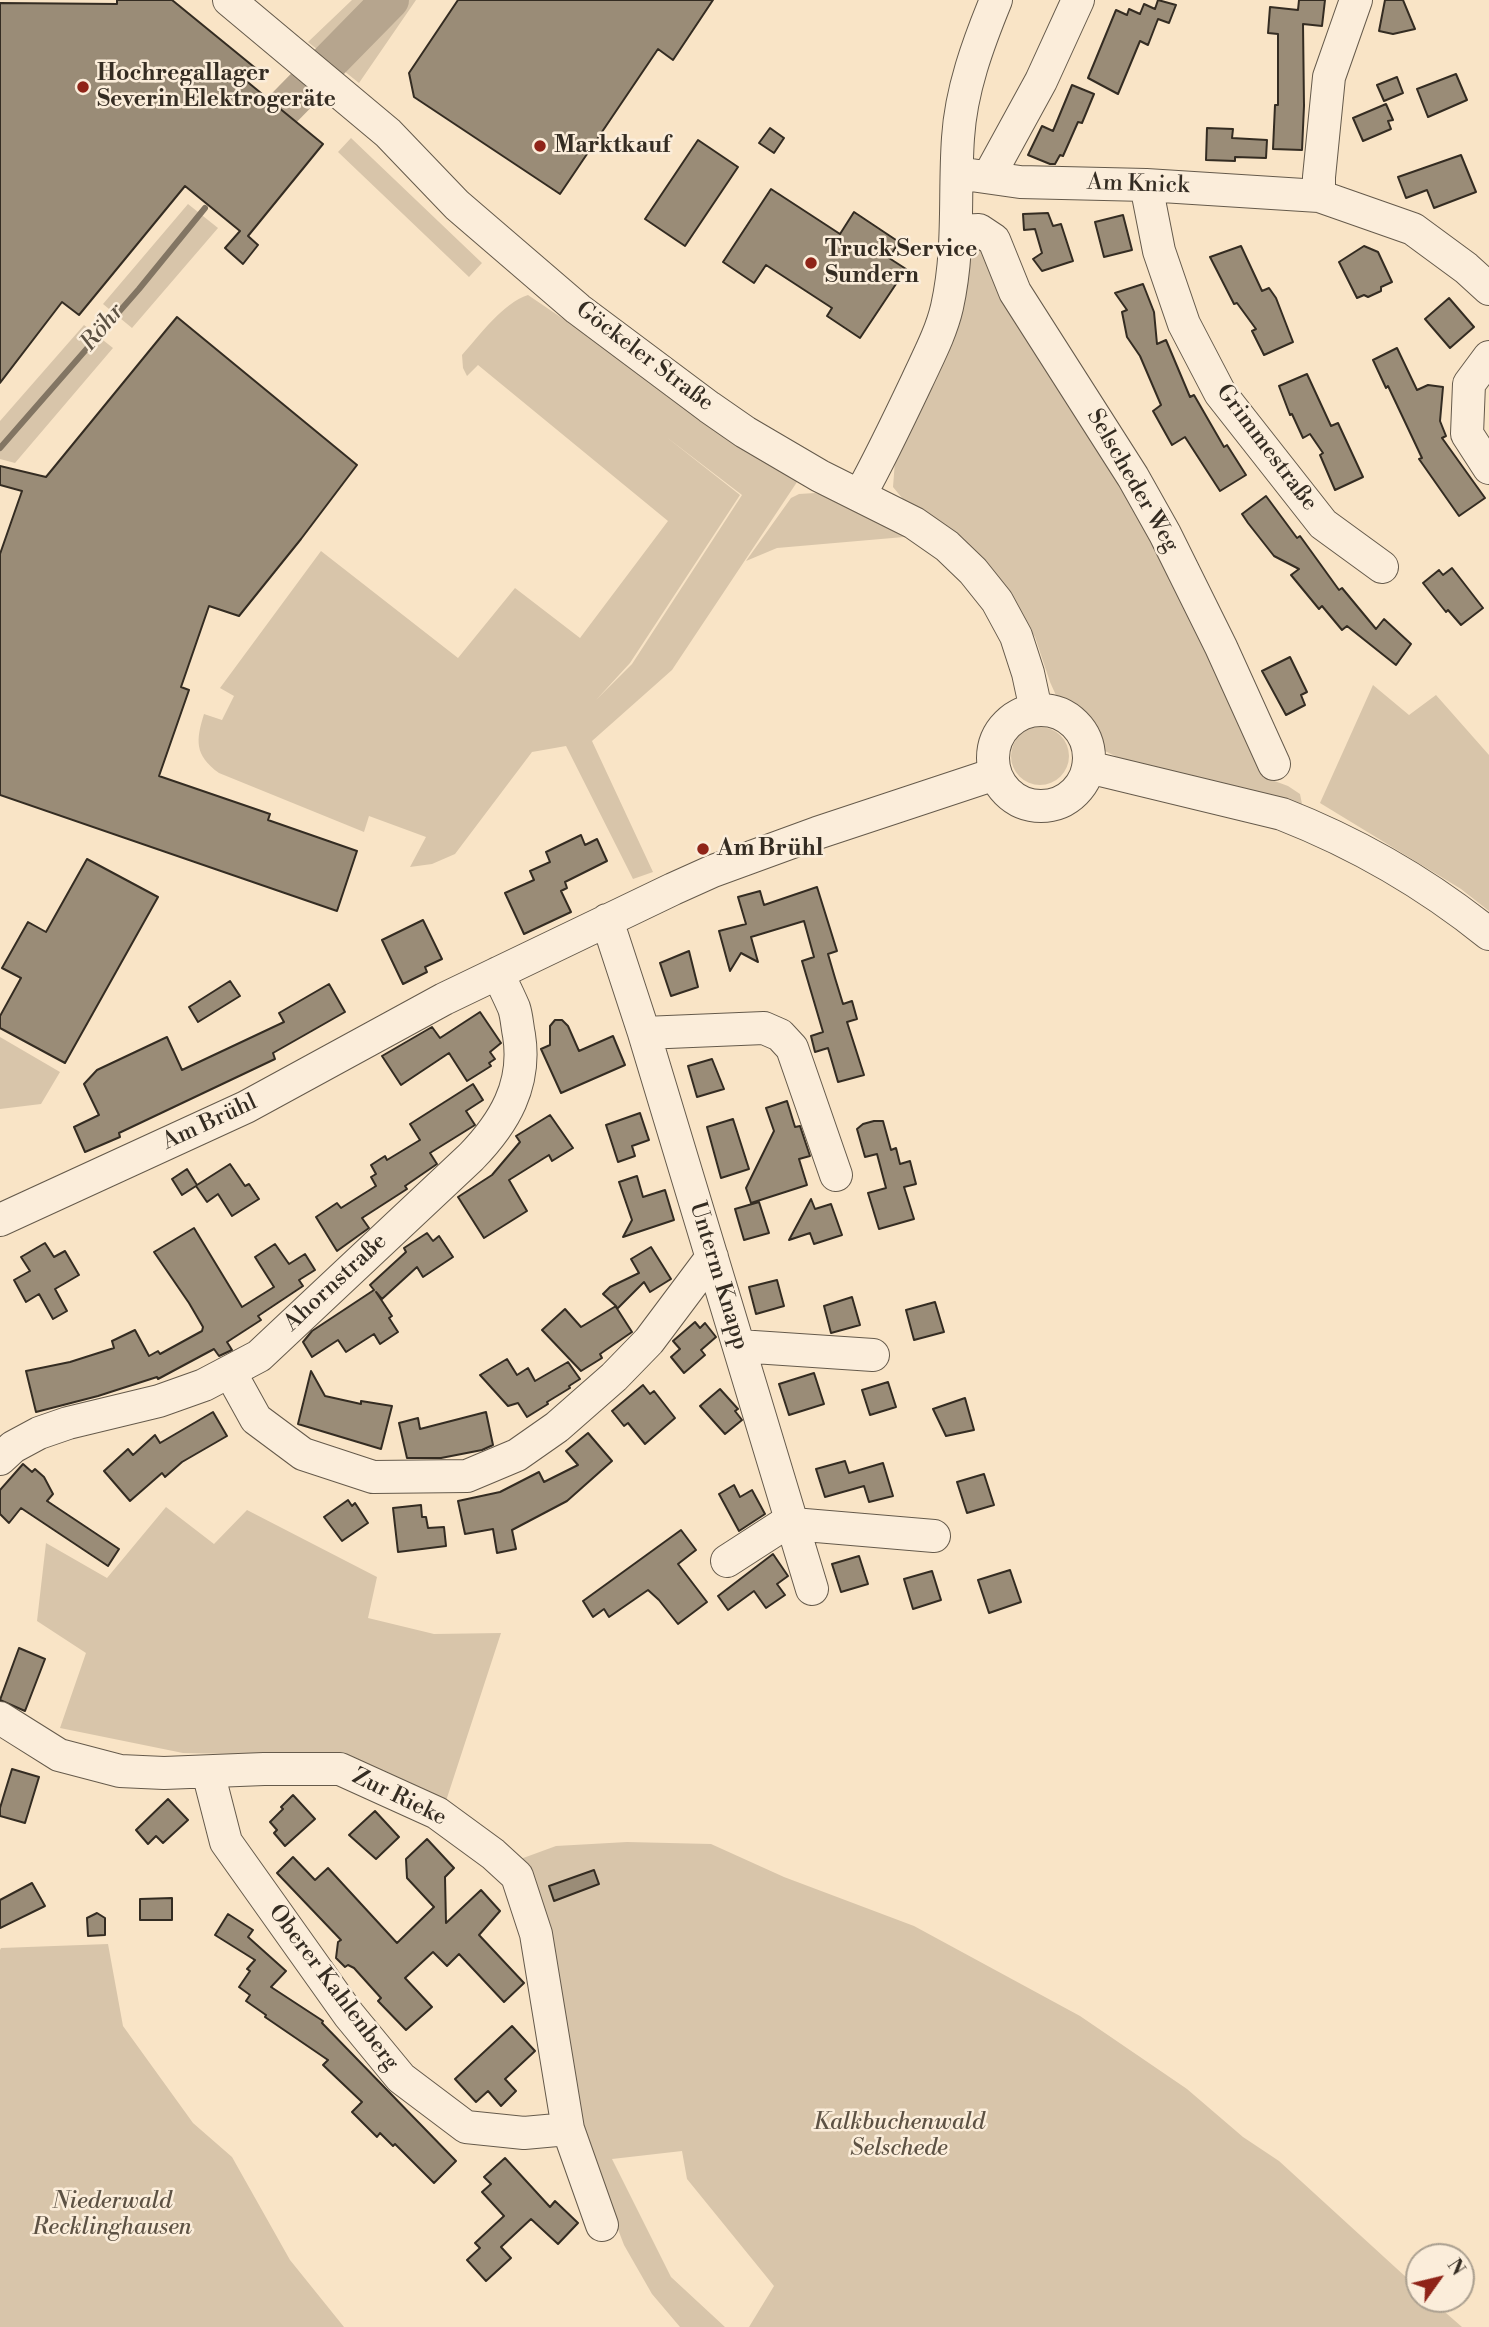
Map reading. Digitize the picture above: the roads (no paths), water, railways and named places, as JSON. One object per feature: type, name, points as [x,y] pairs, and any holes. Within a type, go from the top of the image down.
[{"type":"street","name":"Göckeler Straße","points":[[229,0],[388,133],[457,205],[578,309],[745,432],[820,476],[914,523],[947,546],[973,571],[997,601],[1016,636],[1036,710]]},
{"type":"street","points":[[860,495],[883,454],[936,340],[946,310],[957,231],[958,136],[963,98],[976,51],[996,0]]},
{"type":"street","points":[[989,176],[1041,81],[1078,0]]},
{"type":"street","points":[[1319,196],[1329,77],[1356,0]]},
{"type":"street","name":"Am Knick","points":[[957,173],[1020,182],[1146,185],[1319,196],[1413,229],[1466,268],[1489,289]]},
{"type":"street","name":"Grimmestraße","points":[[1146,185],[1159,251],[1184,324],[1220,393],[1323,524],[1382,567]]},
{"type":"street","name":"Selscheder Weg","points":[[957,231],[979,230],[994,240],[1015,292],[1133,477],[1165,534],[1274,764]]},
{"type":"street","points":[[1489,357],[1469,384],[1467,434],[1489,468]]},
{"type":"street","points":[[1036,710],[1054,711],[1074,723],[1084,736],[1088,767],[1082,782],[1072,794],[1048,805],[1035,805],[1012,796],[995,774],[993,754],[996,739],[1004,726],[1024,713],[1036,710]]},
{"type":"street","points":[[1088,767],[1282,814],[1306,823],[1366,853],[1428,890],[1489,933]]},
{"type":"street","name":"Am Brühl","points":[[0,1220],[246,1107],[444,999],[713,871],[817,833],[995,774]]},
{"type":"street","name":"Unterm Knapp","points":[[607,920],[645,1032],[812,1589]]},
{"type":"street","name":"Ahornstraße","points":[[0,1459],[13,1447],[39,1433],[68,1423],[159,1401],[204,1385],[259,1356],[471,1157],[498,1127],[508,1110],[520,1076],[522,1051],[515,1011],[498,973]]},
{"type":"street","points":[[645,1032],[764,1028],[780,1035],[792,1048],[836,1175]]},
{"type":"street","points":[[230,1372],[256,1419],[303,1454],[373,1477],[467,1476],[517,1455],[557,1427],[614,1377],[649,1341],[712,1257]]},
{"type":"street","points":[[739,1346],[873,1355]]},
{"type":"street","points":[[727,1561],[793,1522],[934,1536]]},
{"type":"street","name":"Zur Rieke","points":[[4,1729],[59,1755],[120,1771],[164,1773],[340,1769],[437,1813],[493,1854],[517,1876],[536,1934],[568,2129],[602,2225]]},
{"type":"street","name":"Oberer Kahlenberg","points":[[208,1772],[226,1842],[349,2015],[401,2078],[466,2127],[524,2133],[568,2129]]},
{"type":"waterway","name":"Röhr","points":[[282,110],[390,0]]},
{"type":"waterway","name":"Röhr","points":[[0,448],[139,289],[205,208]]},
{"type":"place","name":"Hochregallager Severin Elektrogeräte","points":[[83,87]]},
{"type":"place","name":"Marktkauf","points":[[540,146]]},
{"type":"place","name":"Truck Service Sundern","points":[[811,263]]},
{"type":"place","name":"Am Brühl","points":[[703,849]]},
{"type":"park label","name":"Kalkbuchenwald Selschede","points":[[899,2136]]},
{"type":"park label","name":"Niederwald Recklinghausen","points":[[112,2215]]}]
